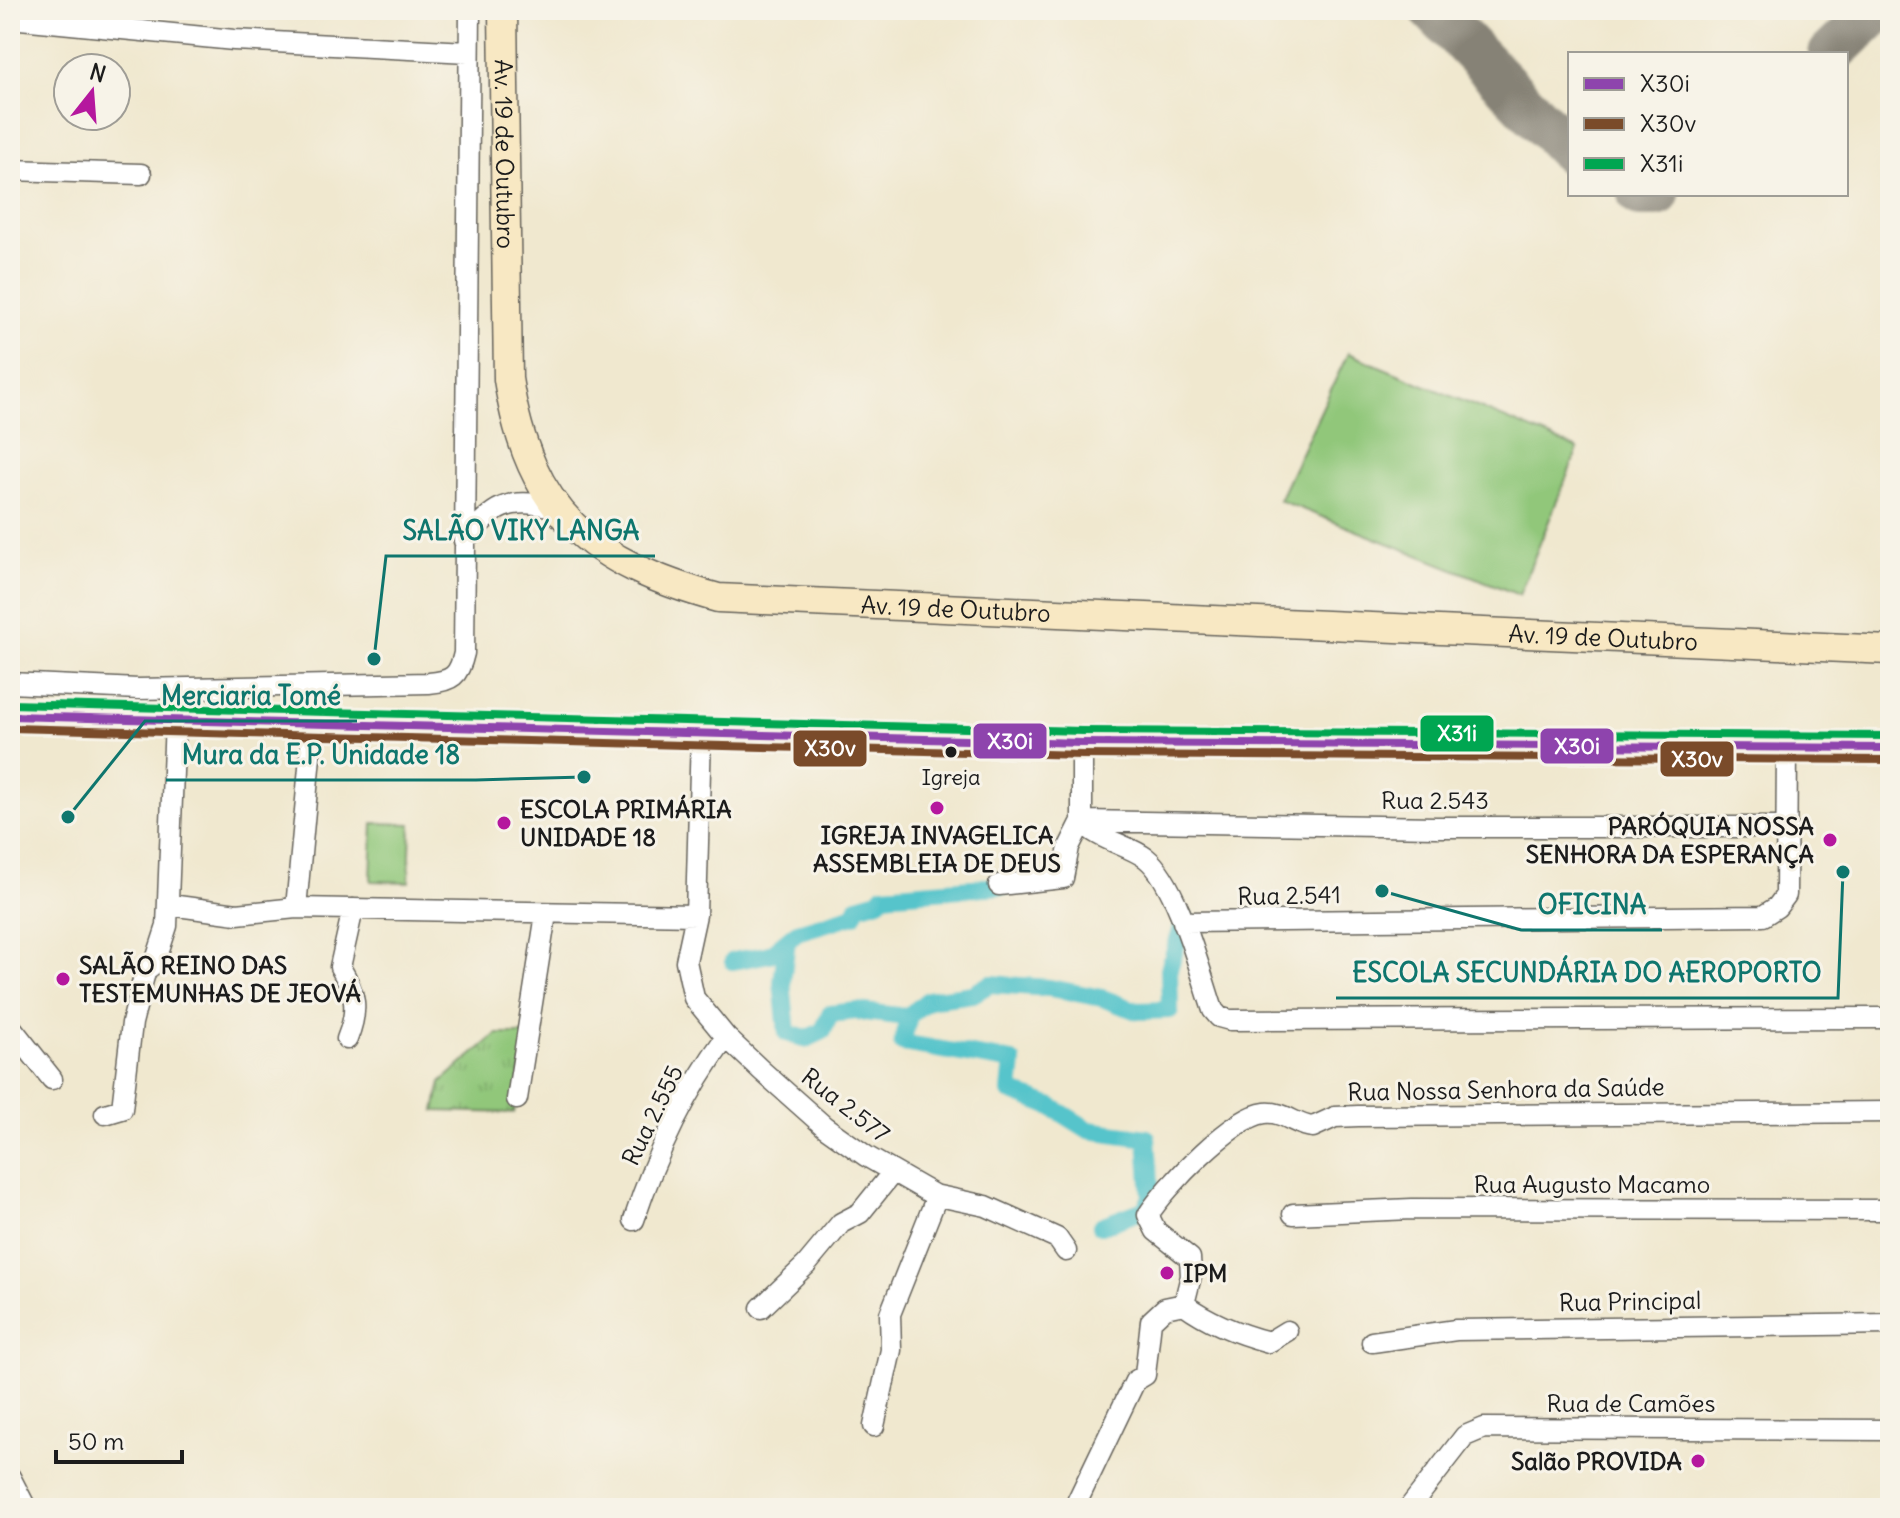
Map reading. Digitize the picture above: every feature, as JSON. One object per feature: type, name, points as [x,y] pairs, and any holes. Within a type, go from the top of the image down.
[{"type":"street","points":[[10,683],[138,689],[450,681],[460,671],[464,653],[470,10]]},
{"type":"street","name":"Av. 19 de Outubro","points":[[503,10],[508,379],[524,449],[554,507],[582,534],[623,565],[664,583],[718,598],[1890,650]]},
{"type":"street","points":[[10,18],[234,40],[468,52]]},
{"type":"street","points":[[10,170],[141,174]]},
{"type":"street","points":[[464,541],[490,513],[507,504],[526,501],[554,507]]},
{"type":"street","points":[[10,716],[1082,743],[1890,748]]},
{"type":"street","points":[[105,1114],[122,1109],[132,1023],[146,970],[154,965],[161,950],[170,905],[175,720]]},
{"type":"street","points":[[296,908],[313,724]]},
{"type":"street","name":"Rua 2.577","points":[[701,734],[696,915],[688,943],[688,979],[694,998],[726,1037],[825,1127],[934,1195],[1002,1213],[1062,1241],[1066,1251]]},
{"type":"street","points":[[999,885],[1063,878],[1069,847],[1082,821],[1082,743]]},
{"type":"street","points":[[1787,745],[1788,827]]},
{"type":"street","points":[[1082,821],[1145,857],[1156,867],[1183,922],[1213,1010],[1219,1017],[1890,1018]]},
{"type":"street","name":"Rua 2.543","points":[[1082,821],[1436,827],[1788,827]]},
{"type":"street","name":"Rua 2.541","points":[[1183,922],[1763,916],[1777,907],[1786,895],[1788,827]]},
{"type":"street","points":[[170,905],[237,914],[296,908],[696,915]]},
{"type":"street","points":[[347,1039],[354,1022],[356,996],[340,967],[353,909]]},
{"type":"street","points":[[517,1099],[546,914]]},
{"type":"street","points":[[10,1026],[52,1079]]},
{"type":"street","name":"Rua 2.555","points":[[634,1220],[668,1132],[699,1074],[726,1037]]},
{"type":"street","name":"Rua Nossa Senhora da Saúde","points":[[1184,1304],[1191,1276],[1190,1258],[1149,1223],[1148,1215],[1159,1197],[1209,1149],[1254,1116],[1265,1113],[1282,1115],[1313,1127],[1335,1117],[1358,1116],[1890,1112]]},
{"type":"street","points":[[761,1308],[806,1265],[841,1223],[860,1213],[893,1172]]},
{"type":"street","points":[[874,1426],[891,1350],[890,1314],[935,1201],[934,1195]]},
{"type":"street","name":"Rua Augusto Macamo","points":[[1293,1214],[1412,1209],[1890,1210]]},
{"type":"street","points":[[1074,1508],[1135,1381],[1145,1375],[1151,1321],[1165,1308],[1184,1304],[1225,1329],[1269,1342],[1287,1331]]},
{"type":"street","name":"Rua Principal","points":[[1372,1342],[1456,1330],[1890,1324]]},
{"type":"street","name":"Rua de Camões","points":[[1409,1508],[1465,1436],[1484,1428],[1890,1430]]},
{"type":"street","points":[[10,1477],[26,1508]]},
{"type":"green space","points":[[1348,353],[1578,449],[1519,595],[1279,500]]},
{"type":"green space","points":[[373,823],[411,824],[409,882],[371,881]]},
{"type":"green space","points":[[497,1034],[527,1034],[514,1113],[435,1111],[441,1082]]},
{"type":"waterway","points":[[733,961],[770,954],[797,932],[854,915],[858,906],[879,900],[883,895],[1012,885]]},
{"type":"waterway","points":[[787,940],[782,982],[787,1033],[806,1039],[823,1031],[830,1014],[856,1011],[907,1017],[928,1000],[973,994],[990,984],[1050,988],[1102,998],[1137,1011],[1170,1010],[1169,969],[1185,918]]},
{"type":"waterway","points":[[909,1016],[902,1043],[1013,1062],[1010,1091],[1052,1107],[1089,1130],[1147,1138],[1151,1198],[1144,1210],[1101,1226]]},
{"type":"taxiway","points":[[1433,10],[1568,149]]},
{"type":"taxiway","points":[[1833,52],[1877,10]]},
{"type":"transit line","name":"X31i","points":[[10,704],[1082,731],[1890,736]]},
{"type":"transit line","name":"X30i","points":[[10,716],[1082,743],[1890,748]]},
{"type":"transit line","name":"X30v","points":[[10,728],[1082,755],[1890,760]]},
{"type":"place","name":"SALÃO VIKY LANGA","points":[[374,659]]},
{"type":"place","name":"Igreja","points":[[951,752]]},
{"type":"place","name":"Mura da E.P. Unidade 18","points":[[584,777]]},
{"type":"place","name":"IGREJA INVAGELICA ASSEMBLEIA DE DEUS","points":[[937,808]]},
{"type":"place","name":"Merciaria Tomé","points":[[68,817]]},
{"type":"place","name":"ESCOLA PRIMÁRIA UNIDADE 18","points":[[504,823]]},
{"type":"place","name":"PARÓQUIA NOSSA SENHORA DA ESPERANÇA","points":[[1830,840]]},
{"type":"place","name":"ESCOLA SECUNDÁRIA DO AEROPORTO","points":[[1843,872]]},
{"type":"place","name":"OFICINA","points":[[1382,891]]},
{"type":"place","name":"SALÃO REINO DAS TESTEMUNHAS DE JEOVÁ","points":[[63,979]]},
{"type":"place","name":"IPM","points":[[1167,1273]]},
{"type":"place","name":"Salão PROVIDA","points":[[1698,1461]]}]
